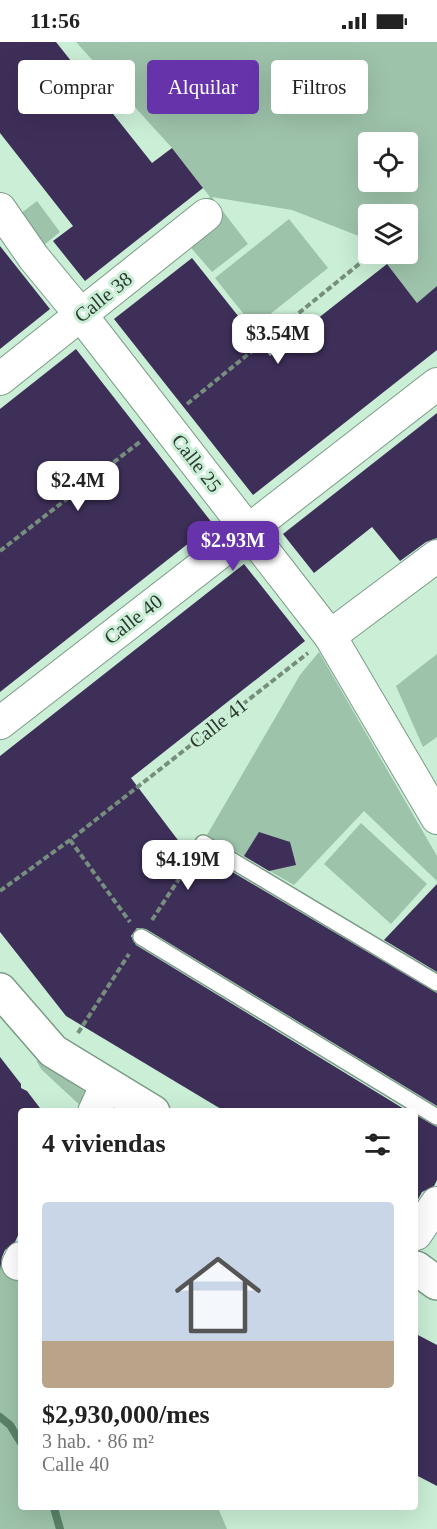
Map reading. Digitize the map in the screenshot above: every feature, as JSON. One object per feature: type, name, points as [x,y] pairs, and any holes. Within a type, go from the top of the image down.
[{"type":"street","name":"Calle 25","points":[[0,209],[34,258],[81,315],[330,636],[437,818]]},
{"type":"street","name":"Calle 38","points":[[0,379],[206,215]]},
{"type":"street","name":"Calle 40","points":[[0,723],[437,384]]},
{"type":"street","points":[[330,636],[437,556]]},
{"type":"street","points":[[0,990],[53,1051],[100,1098],[138,1108]]},
{"type":"street","points":[[418,1231],[437,1203]]},
{"type":"street","points":[[418,1269],[437,1283]]},
{"type":"lane","points":[[203,843],[437,983]]},
{"type":"lane","points":[[141,937],[437,1117]]},
{"type":"path","name":"Calle 41","points":[[0,891],[70,840],[330,636]]},
{"type":"path","points":[[70,840],[141,937]]},
{"type":"green space","points":[[76,42],[437,42],[437,286],[417,303],[387,264],[418,264],[418,204],[358,204],[358,236],[292,210],[212,197],[248,244],[212,272],[173,227],[210,197],[172,148],[135,107],[135,60],[92,60]]},
{"type":"green space","points":[[37,201],[60,232],[44,245],[20,214]]},
{"type":"green space","points":[[289,219],[328,268],[254,327],[215,278]]},
{"type":"green space","points":[[319,652],[437,856],[437,881],[364,811],[294,885],[207,835],[300,675]]},
{"type":"green space","points":[[437,654],[437,737],[423,747],[396,686]]},
{"type":"green space","points":[[361,823],[427,884],[391,924],[324,864]]},
{"type":"green space","points":[[36,1060],[87,1093],[85,1108],[83,1108],[41,1069]]},
{"type":"green space","points":[[0,1261],[18,1270],[18,1510],[219,1510],[227,1529],[0,1529]]},
{"type":"building","points":[[0,42],[56,42],[70,60],[18,60],[18,114],[113,114],[152,163],[172,148],[203,188],[85,281],[53,241],[73,226],[0,133]]},
{"type":"building","points":[[0,246],[50,309],[0,349]]},
{"type":"building","points":[[192,258],[270,356],[387,264],[417,303],[437,286],[437,350],[253,495],[114,319]]},
{"type":"building","points":[[76,349],[213,524],[0,692],[0,409]]},
{"type":"building","points":[[437,413],[437,538],[426,542],[400,561],[372,527],[314,573],[283,534]]},
{"type":"building","points":[[244,564],[305,641],[131,778],[196,864],[202,854],[437,993],[437,1106],[146,929],[137,928],[131,936],[136,945],[402,1108],[219,1108],[66,1016],[0,932],[0,756]]},
{"type":"building","points":[[259,832],[290,842],[296,865],[269,871],[244,856]]},
{"type":"building","points":[[437,884],[437,972],[384,940]]},
{"type":"building","points":[[0,1057],[21,1084],[21,1088],[27,1091],[40,1108],[18,1108],[18,1236],[15,1242],[5,1250],[0,1270]]},
{"type":"building","points":[[418,1116],[437,1127],[437,1180],[434,1186],[422,1192],[418,1199]]},
{"type":"building","points":[[418,1335],[437,1345],[437,1486],[418,1476]]},
{"type":"waterway","points":[[0,1417],[10,1425],[18,1438]]},
{"type":"waterway","points":[[55,1510],[60,1529]]}]
